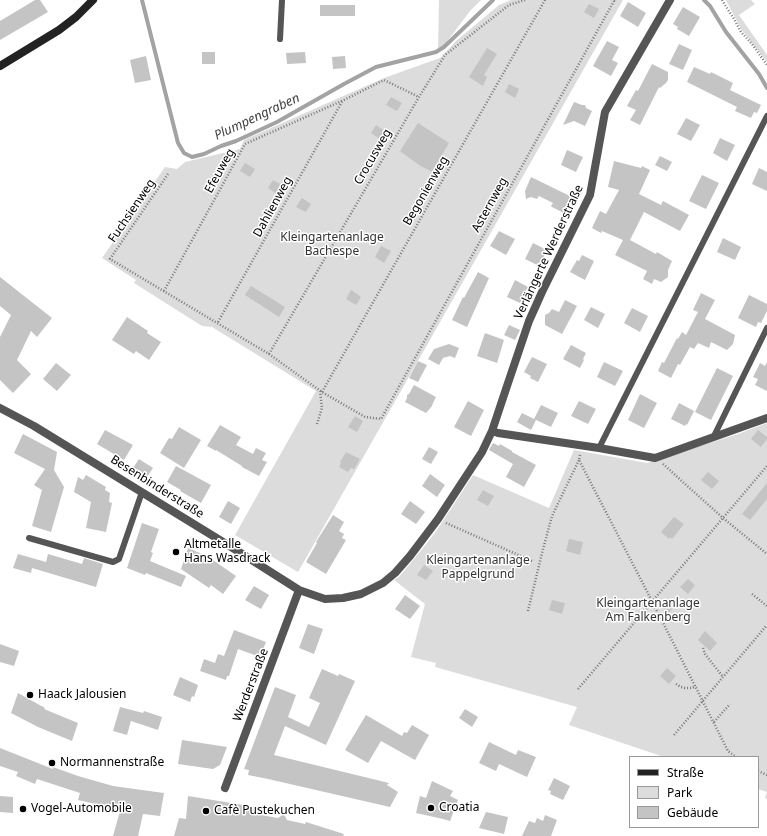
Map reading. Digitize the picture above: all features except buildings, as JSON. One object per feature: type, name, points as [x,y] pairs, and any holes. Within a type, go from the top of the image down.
[{"type":"main road","points":[[0,66],[59,30],[92,0]]},
{"type":"street","name":"Verlängerte Werderstraße","points":[[300,590],[325,599],[343,598],[360,594],[383,583],[395,573],[410,556],[438,519],[482,452],[492,431],[529,321],[590,195],[605,112],[670,0]]},
{"type":"street","name":"Besenbinderstraße","points":[[0,408],[34,426],[300,590]]},
{"type":"street","points":[[492,431],[655,458],[767,418]]},
{"type":"street","name":"Werderstraße","points":[[225,788],[300,590]]},
{"type":"lane","points":[[280,39],[282,0]]},
{"type":"lane","points":[[599,448],[767,116]]},
{"type":"lane","points":[[714,436],[767,328]]},
{"type":"lane","points":[[29,538],[113,562],[119,560],[142,492]]},
{"type":"path","name":"Crocusweg","points":[[269,354],[445,55],[509,5],[525,0]]},
{"type":"path","name":"Begonienweg","points":[[321,391],[545,0]]},
{"type":"path","name":"Asternweg","points":[[321,391],[365,417],[381,419],[613,0]]},
{"type":"path","points":[[722,0],[741,32],[752,44],[767,65]]},
{"type":"path","name":"Efeuweg","points":[[164,290],[245,144],[344,100],[384,80],[419,97]]},
{"type":"path","name":"Dahlienweg","points":[[218,322],[344,100]]},
{"type":"path","name":"Fuchsienweg","points":[[164,290],[110,259],[168,174]]},
{"type":"path","points":[[164,290],[269,354],[321,391],[322,408],[316,424]]},
{"type":"path","points":[[528,611],[552,516],[579,460],[582,446]]},
{"type":"path","points":[[655,458],[723,518],[767,554]]},
{"type":"path","points":[[579,460],[728,751],[735,756]]},
{"type":"path","points":[[578,689],[767,466]]},
{"type":"path","points":[[438,519],[444,523],[532,561]]},
{"type":"path","points":[[752,594],[767,606]]},
{"type":"path","points":[[674,735],[767,625]]},
{"type":"path","points":[[703,648],[705,654],[723,677]]},
{"type":"path","points":[[676,684],[685,688],[692,688],[696,686]]},
{"type":"path","points":[[714,722],[730,704]]},
{"type":"green space","points":[[439,0],[481,0],[470,11],[443,47],[438,51]]},
{"type":"green space","name":"Kleingartenanlage Bachespe","points":[[511,0],[623,0],[298,572],[235,535],[316,391],[212,327],[202,326],[134,283],[136,280],[102,258],[165,167],[177,169],[185,162],[240,149],[244,140],[384,78],[440,58],[456,41],[499,5]]},
{"type":"green space","points":[[726,0],[751,0],[755,4],[739,15],[767,55],[767,62],[741,29]]},
{"type":"green space","name":"Kleingartenanlage Am Falkenberg","points":[[767,423],[767,792],[759,789],[759,756],[661,756],[569,725],[577,707],[435,667],[436,663],[411,657],[425,604],[394,580],[399,577],[435,533],[473,475],[549,508],[574,450],[647,463],[738,434]]},
{"type":"waterway","name":"Plumpengraben","points":[[142,0],[178,143],[184,153],[192,157],[204,154],[236,141],[277,122],[376,67],[436,52],[444,47],[493,0]]},
{"type":"waterway","name":"Plumpengraben","points":[[704,0],[710,6],[726,32],[759,74],[767,88]]},
{"type":"place","name":"Altmetalle Hans Wasdrack","points":[[176,552]]},
{"type":"place","name":"Haack Jalousien","points":[[30,695]]},
{"type":"place","name":"Normannenstraße","points":[[52,763]]},
{"type":"place","name":"Croatia","points":[[431,808]]},
{"type":"place","name":"Vogel-Automobile","points":[[23,809]]},
{"type":"place","name":"Cafè Pustekuchen","points":[[206,811]]},
{"type":"park label","name":"Kleingartenanlage Pappelgrund","points":[[478,568]]}]
